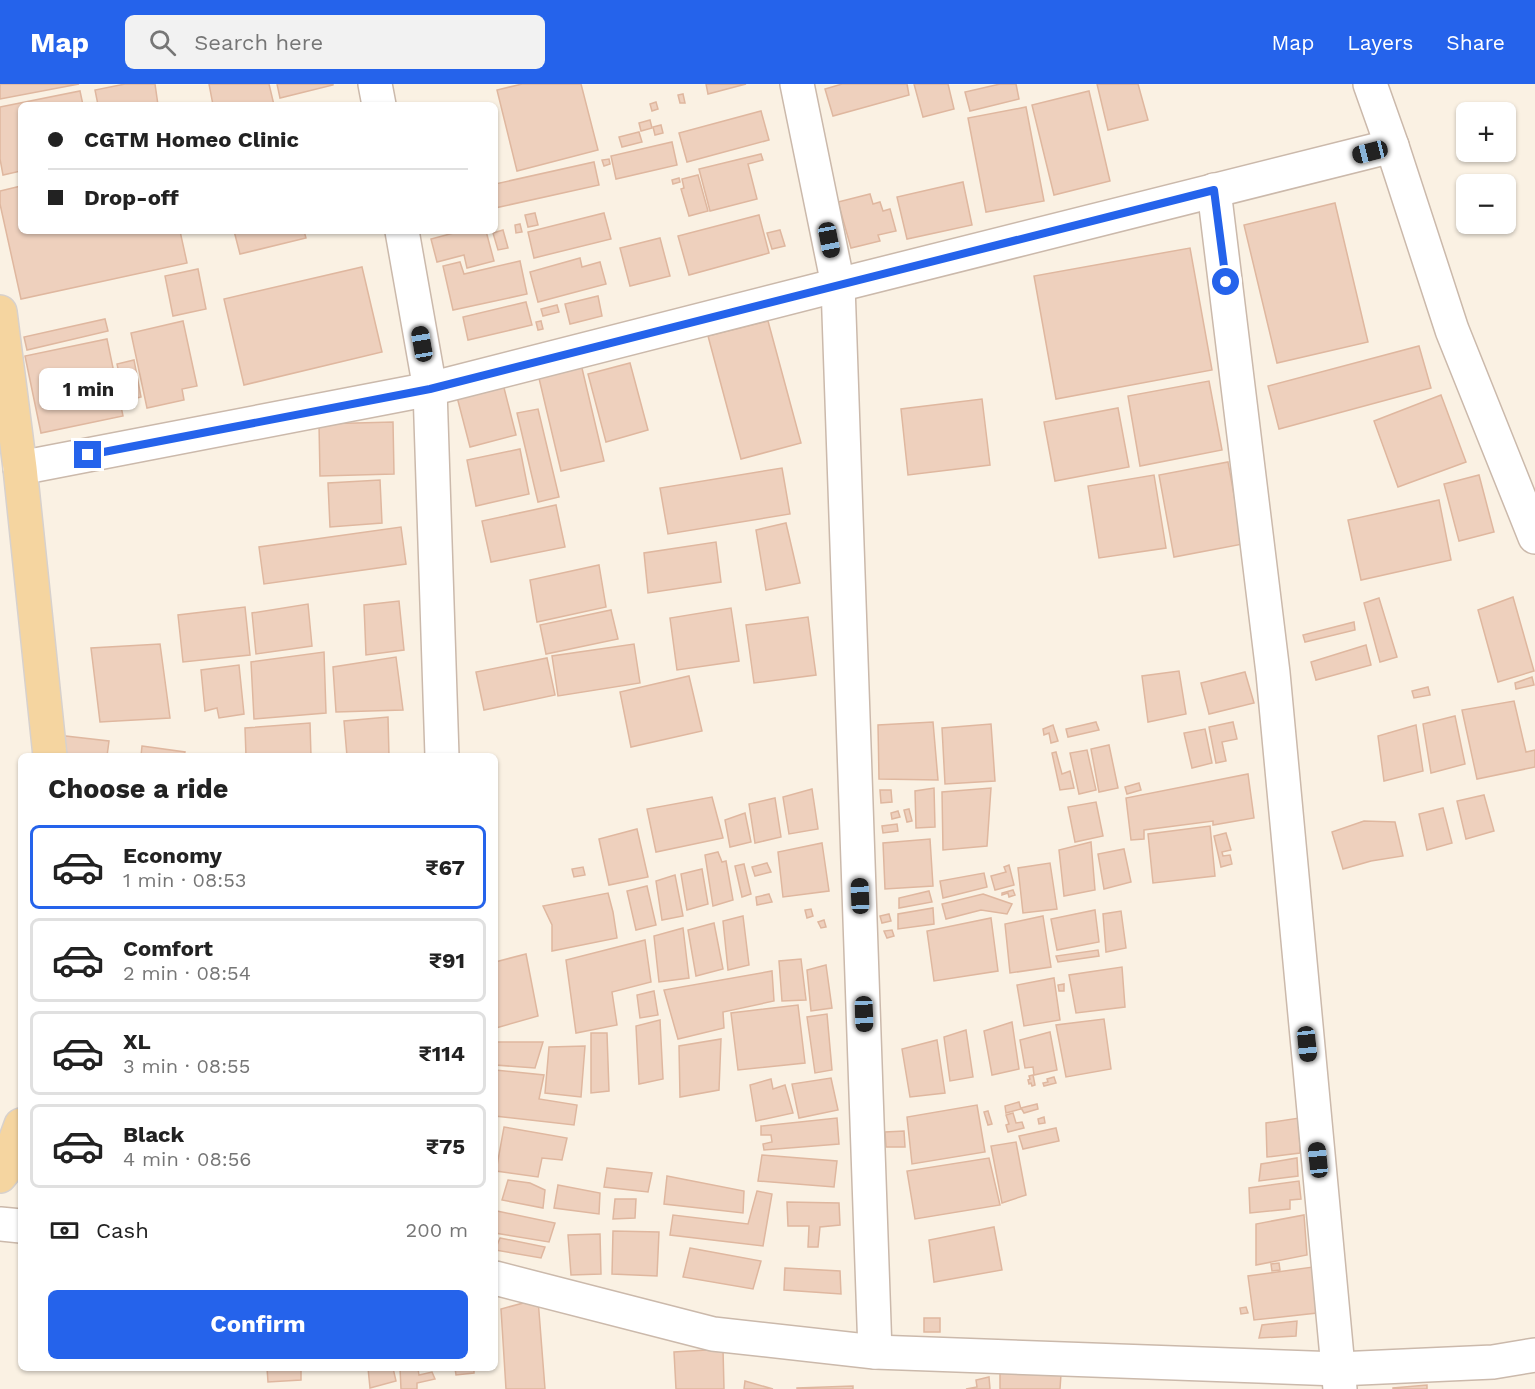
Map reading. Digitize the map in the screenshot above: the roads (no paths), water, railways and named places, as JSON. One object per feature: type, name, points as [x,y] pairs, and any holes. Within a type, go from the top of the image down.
[{"type":"main road","points":[[0,312],[20,468],[50,753]]},
{"type":"main road","points":[[1,1166],[18,1131]]},
{"type":"street","points":[[375,84],[378,102]]},
{"type":"street","points":[[797,84],[838,285],[875,1352]]},
{"type":"street","points":[[1370,84],[1452,330],[1535,537]]},
{"type":"street","points":[[20,468],[430,389],[1392,146]]},
{"type":"street","points":[[1214,190],[1273,673],[1339,1379]]},
{"type":"street","points":[[403,234],[430,389],[442,753]]},
{"type":"street","points":[[0,1224],[18,1226]]},
{"type":"street","points":[[498,1279],[713,1334],[875,1352],[1339,1379],[1493,1362],[1535,1355]]}]
